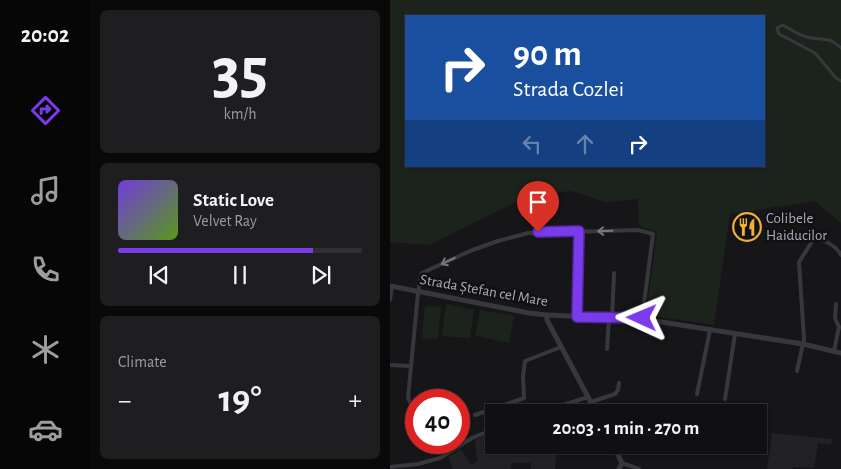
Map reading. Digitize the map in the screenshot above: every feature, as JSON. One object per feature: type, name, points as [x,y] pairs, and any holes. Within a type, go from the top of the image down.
[{"type":"street","points":[[841,48],[826,38],[814,39],[783,25],[777,28],[778,34],[815,53],[836,78],[841,81]]},
{"type":"street","points":[[409,389],[418,291],[422,273],[470,251],[498,241],[528,233],[638,230],[653,234],[642,318]]},
{"type":"street","points":[[577,317],[579,231]]},
{"type":"street","points":[[797,372],[803,344],[799,262],[814,240],[818,239],[830,244],[841,255]]},
{"type":"street","points":[[607,348],[614,273]]},
{"type":"street","points":[[390,300],[391,286]]},
{"type":"street","name":"Strada Ștefan cel Mare","points":[[391,286],[548,315],[642,318],[803,344],[841,353]]},
{"type":"street","points":[[834,351],[839,327],[834,318],[836,304]]},
{"type":"street","points":[[548,315],[547,320],[591,404]]},
{"type":"street","points":[[696,394],[710,330]]},
{"type":"street","points":[[725,399],[735,334]]},
{"type":"street","points":[[475,415],[524,398],[523,368],[525,361],[561,347]]},
{"type":"street","points":[[390,365],[410,366]]},
{"type":"street","points":[[573,404],[615,394],[619,383]]},
{"type":"street","points":[[390,468],[418,464],[440,458],[485,432]]},
{"type":"street","points":[[618,454],[622,463],[639,469]]},
{"type":"street","points":[[619,469],[622,463]]},
{"type":"shaded area","points":[[390,0],[841,0],[841,223],[815,201],[730,214],[714,325],[646,315],[657,232],[639,226],[638,199],[605,202],[571,191],[530,195],[429,245],[390,242]]},
{"type":"shaded area","points":[[446,304],[474,310],[470,338],[442,336]]},
{"type":"shaded area","points":[[425,306],[441,307],[438,339],[422,338]]},
{"type":"shaded area","points":[[480,310],[514,316],[509,343],[475,336]]},
{"type":"shaded area","points":[[772,433],[832,439],[831,445],[818,443],[814,468],[767,469]]},
{"type":"shaded area","points":[[485,435],[485,454],[555,454],[555,469],[531,469],[531,463],[512,463],[511,469],[453,469],[448,457],[453,454],[464,454],[471,465],[477,461],[475,440]]},
{"type":"place","name":"Colibele Haiducilor","points":[[747,227]]},
{"type":"route","points":[[538,232],[579,231],[577,317],[642,318]]}]
